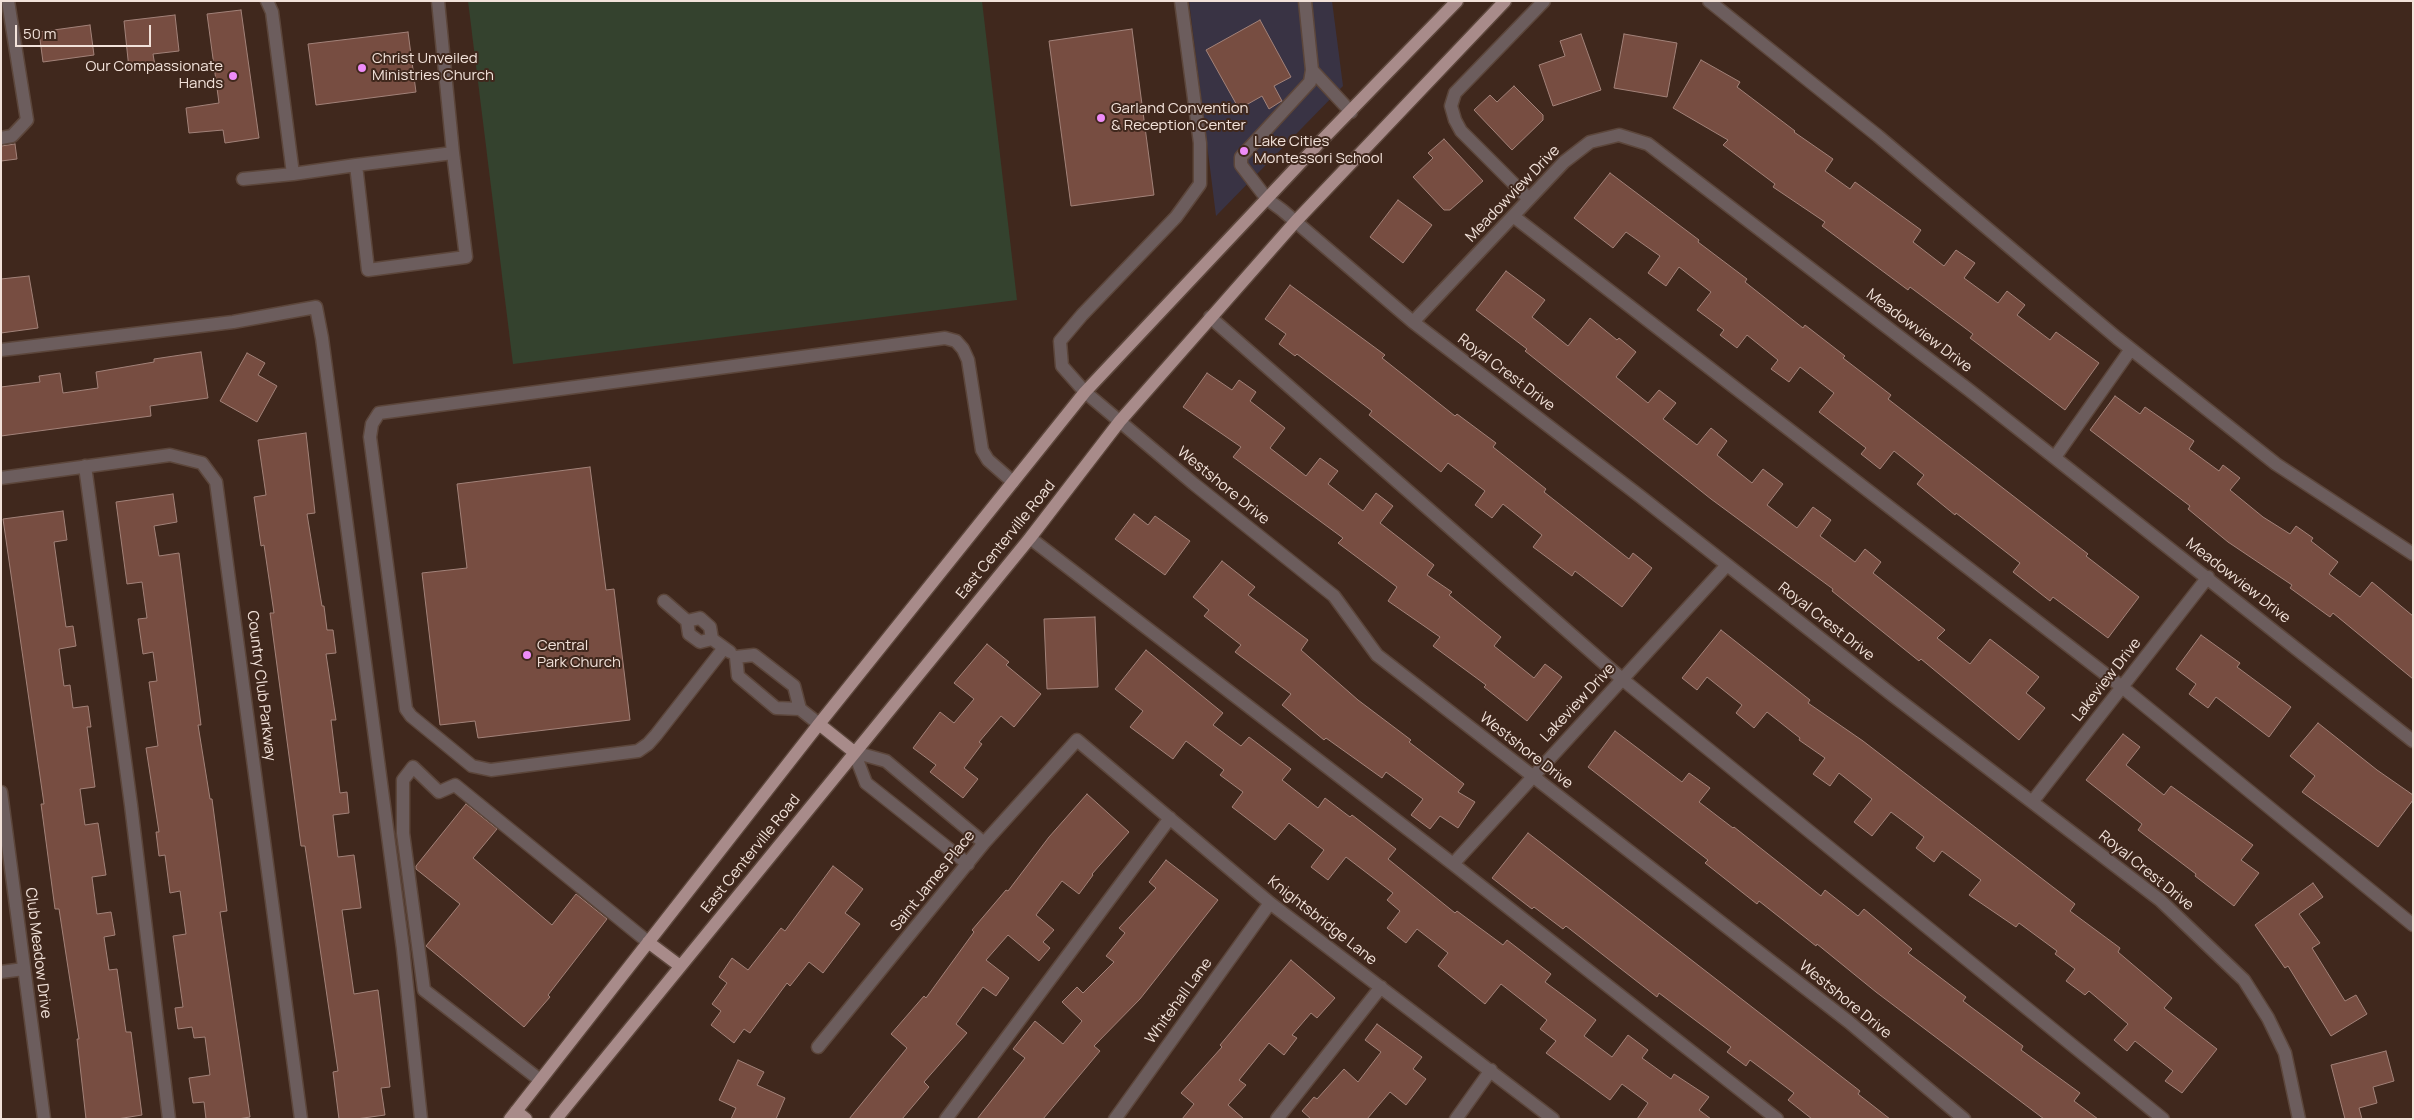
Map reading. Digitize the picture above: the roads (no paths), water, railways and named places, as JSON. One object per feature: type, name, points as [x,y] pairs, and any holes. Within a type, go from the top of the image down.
[{"type":"main road","name":"East Centerville Road","points":[[517,1116],[540,1080],[819,724],[1085,392],[1457,1]]},
{"type":"main road","name":"East Centerville Road","points":[[556,1119],[1030,538],[1120,421],[1296,221],[1505,1]]},
{"type":"main road","points":[[819,724],[854,752]]},
{"type":"main road","points":[[648,942],[680,966]]},
{"type":"street","points":[[1,138],[12,136],[27,120],[8,1]]},
{"type":"street","points":[[267,1],[272,12],[293,174]]},
{"type":"street","points":[[356,165],[368,270],[466,257],[453,153],[438,1]]},
{"type":"street","name":"Westshore Drive","points":[[1181,1],[1200,143],[1200,184],[1176,217],[1082,315],[1060,341],[1062,366],[1085,392],[1194,484],[1334,596],[1377,655],[1848,1022],[1964,1119]]},
{"type":"street","points":[[1305,1],[1312,70],[1351,112]]},
{"type":"street","points":[[1529,199],[1461,131],[1455,120],[1452,106],[1455,93],[1544,1]]},
{"type":"street","points":[[1709,1],[1878,136],[2131,349],[2276,464],[2413,554]]},
{"type":"street","name":"Royal Crest Drive","points":[[1312,70],[1310,82],[1241,157],[1241,165],[1267,199],[1296,221],[1413,322],[2160,900],[2244,980],[2268,1018],[2285,1053],[2300,1119]]},
{"type":"street","name":"Meadowview Drive","points":[[1413,322],[1564,162],[1590,142],[1619,135],[1648,144],[2208,577],[2413,741]]},
{"type":"street","points":[[243,179],[453,153]]},
{"type":"street","points":[[1513,216],[2122,687],[2413,925]]},
{"type":"street","points":[[1,350],[233,322],[316,306],[324,348],[399,920],[422,1119]]},
{"type":"street","points":[[1210,317],[1622,679],[2163,1119]]},
{"type":"street","points":[[724,648],[656,735],[638,751],[491,770],[472,766],[411,716],[406,709],[370,437],[372,424],[379,412],[945,338],[956,341],[963,349],[968,360],[982,450],[988,460],[1013,482]]},
{"type":"street","points":[[2055,458],[2131,349]]},
{"type":"street","name":"Country Club Parkway","points":[[1,478],[170,454],[202,463],[216,482],[301,1119]]},
{"type":"street","points":[[85,466],[132,814],[170,1119]]},
{"type":"street","points":[[1030,538],[1453,864],[1776,1119]]},
{"type":"street","name":"Lakeview Drive","points":[[1453,864],[1727,565]]},
{"type":"street","name":"Lakeview Drive","points":[[2032,802],[2208,577]]},
{"type":"street","points":[[664,601],[687,622],[689,634],[700,642],[712,639],[736,656],[754,655],[794,686],[800,709]]},
{"type":"street","points":[[736,656],[738,676],[776,708],[800,709],[819,724]]},
{"type":"street","name":"Knightsbridge Lane","points":[[1077,740],[1270,903],[1554,1119]]},
{"type":"street","name":"Saint James Place","points":[[818,1047],[984,843],[1077,740]]},
{"type":"street","points":[[854,752],[886,761],[984,843]]},
{"type":"street","points":[[854,752],[866,783],[968,864]]},
{"type":"street","points":[[540,1080],[424,990],[403,833],[403,780],[413,767],[439,792],[455,785],[648,942]]},
{"type":"street","name":"Club Meadow Drive","points":[[1,792],[44,1119]]},
{"type":"street","points":[[946,1119],[1170,818]]},
{"type":"street","name":"Whitehall Lane","points":[[1115,1119],[1270,903]]},
{"type":"street","points":[[1,972],[24,970]]},
{"type":"street","points":[[1277,1119],[1381,987]]},
{"type":"street","points":[[1456,1119],[1491,1070]]},
{"type":"place","name":"Christ Unveiled Ministries Church","points":[[362,68]]},
{"type":"place","name":"Our Compassionate Hands","points":[[233,76]]},
{"type":"place","name":"Garland Convention & Reception Center","points":[[1101,118]]},
{"type":"place","name":"Lake Cities Montessori School","points":[[1244,151]]},
{"type":"place","name":"Central Park Church","points":[[527,655]]}]
